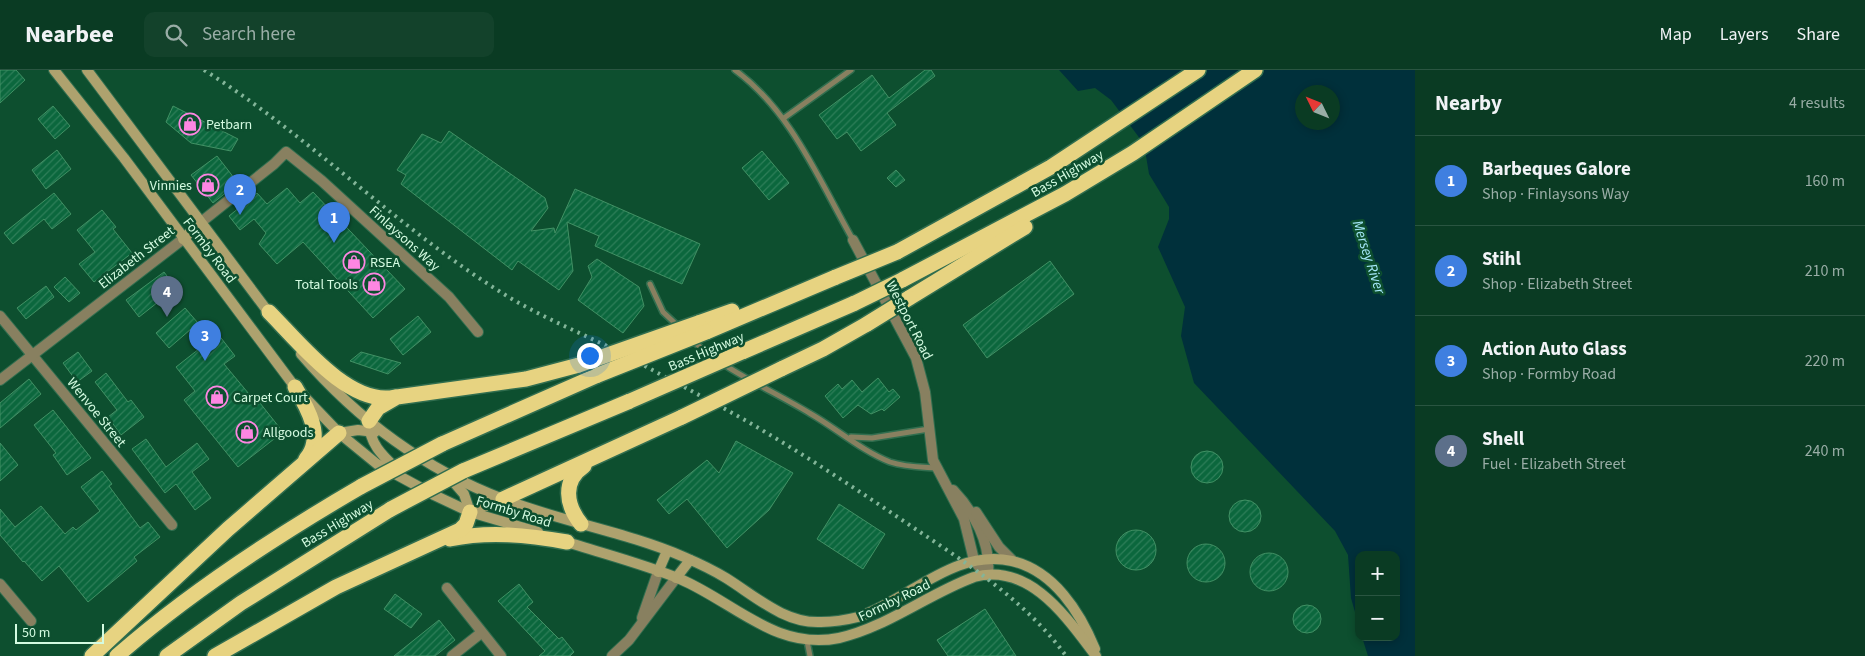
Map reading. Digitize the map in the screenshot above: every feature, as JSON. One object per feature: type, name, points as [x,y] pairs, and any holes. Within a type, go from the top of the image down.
[{"type":"highway","name":"Bass Highway","points":[[117,656],[222,575],[283,534],[362,486],[442,444],[702,328],[897,252],[1051,167],[1116,126],[1198,70]]},
{"type":"highway","name":"Bass Highway","points":[[167,656],[241,603],[391,509],[463,471],[855,303],[902,280],[1066,194],[1133,153],[1255,70]]},
{"type":"highway","points":[[502,499],[594,459],[823,349],[1078,196],[1133,153]]},
{"type":"highway","points":[[268,312],[347,386],[379,398],[519,380],[579,365],[702,328]]},
{"type":"highway","points":[[295,386],[308,410],[314,431],[312,451],[298,468]]},
{"type":"highway","points":[[369,426],[378,408],[397,397]]},
{"type":"highway","points":[[92,656],[222,534],[339,434]]},
{"type":"highway","points":[[581,524],[570,507],[569,488],[571,480],[579,469],[594,459]]},
{"type":"highway","points":[[215,656],[336,587],[460,530],[466,524],[470,512]]},
{"type":"highway","points":[[421,549],[446,540],[490,534],[522,535],[567,542]]},
{"type":"main road","name":"Formby Road","points":[[54,70],[124,158],[295,386],[339,434],[377,464],[470,512],[676,578],[700,588],[764,627],[807,641],[827,640],[859,632],[960,582],[987,575],[1021,581],[1046,597],[1061,610],[1097,656]]},
{"type":"main road","name":"Formby Road","points":[[87,70],[200,223],[321,378],[369,426],[388,436],[436,468],[502,499],[690,560],[724,577],[778,612],[808,622],[832,622],[859,616],[954,568],[974,560],[1013,561],[1040,572],[1059,590],[1084,622],[1097,656]]},
{"type":"main road","name":"Elizabeth Street","points":[[184,239],[200,223]]},
{"type":"main road","points":[[339,434],[369,426],[379,452],[412,483]]},
{"type":"main road","points":[[436,468],[462,489],[470,512],[502,499]]},
{"type":"main road","points":[[658,572],[667,551]]},
{"type":"main road","points":[[676,578],[690,560]]},
{"type":"main road","points":[[807,641],[808,622]]},
{"type":"street","name":"Elizabeth Street","points":[[200,223],[274,164],[286,152]]},
{"type":"street","name":"Finlaysons Way","points":[[286,152],[322,181],[449,297],[478,332]]},
{"type":"street","name":"Elizabeth Street","points":[[0,380],[184,239]]},
{"type":"street","name":"Westport Road","points":[[853,240],[916,358],[925,392],[931,451],[937,472],[964,519],[974,560]]},
{"type":"street","name":"Wenvoe Street","points":[[0,316],[172,525]]},
{"type":"street","points":[[937,472],[979,516],[997,543],[1013,561]]},
{"type":"street","points":[[962,500],[976,520],[988,559],[987,575]]},
{"type":"street","points":[[974,560],[987,575]]},
{"type":"street","points":[[629,640],[642,619],[658,572]]},
{"type":"street","points":[[612,656],[629,640],[676,578]]},
{"type":"street","points":[[0,584],[31,621]]},
{"type":"street","points":[[447,588],[501,656]]},
{"type":"street","points":[[452,656],[481,633]]},
{"type":"lane","points":[[735,70],[765,95],[784,118],[853,240]]},
{"type":"lane","points":[[784,118],[851,70]]},
{"type":"lane","points":[[650,284],[663,312],[705,351],[890,462],[937,472]]},
{"type":"lane","points":[[845,436],[872,438],[929,429]]},
{"type":"lane","points":[[807,641],[810,656]]},
{"type":"water","name":"Mersey River","points":[[1059,70],[1415,70],[1415,656],[1368,656],[1363,641],[1400,641],[1400,551],[1355,551],[1355,612],[1351,598],[1348,555],[1335,531],[1194,383],[1181,336],[1185,307],[1158,247],[1169,219],[1169,207],[1149,174],[1144,144],[1111,100],[1095,88],[1078,91]]},
{"type":"building","points":[[0,70],[16,70],[25,80],[0,103]]},
{"type":"building","points":[[925,70],[931,70],[935,76],[887,113],[896,125],[861,151],[847,132],[837,139],[819,115],[872,75],[889,98]]},
{"type":"building","points":[[53,106],[70,126],[55,139],[38,119]]},
{"type":"building","points":[[173,106],[238,139],[231,151],[191,143],[166,122]]},
{"type":"building","points":[[449,131],[545,198],[548,208],[531,231],[554,228],[555,233],[575,189],[700,244],[682,284],[595,246],[599,236],[567,222],[573,271],[559,290],[518,261],[512,270],[401,184],[406,175],[397,170],[422,134],[441,143]]},
{"type":"building","points":[[57,150],[71,169],[46,189],[32,170]]},
{"type":"building","points":[[762,151],[789,183],[769,200],[742,168]]},
{"type":"building","points":[[217,156],[238,183],[213,203],[191,175]]},
{"type":"building","points":[[896,170],[905,180],[896,187],[887,178]]},
{"type":"building","points":[[287,188],[300,203],[313,192],[405,289],[373,318],[303,242],[277,264],[259,244],[266,233],[254,219],[240,230],[229,216],[257,193],[267,204]]},
{"type":"building","points":[[54,193],[71,214],[52,229],[44,219],[13,244],[4,233]]},
{"type":"building","points":[[102,210],[116,227],[113,229],[132,253],[94,282],[79,264],[95,252],[77,230]]},
{"type":"building","points":[[597,259],[639,287],[644,306],[623,333],[578,300],[592,277],[588,266]]},
{"type":"building","points":[[1050,261],[1074,294],[987,358],[963,325]]},
{"type":"building","points":[[164,272],[176,288],[139,317],[126,300]]},
{"type":"building","points":[[65,277],[80,293],[69,302],[54,287]]},
{"type":"building","points":[[46,286],[54,297],[26,319],[17,308]]},
{"type":"building","points":[[185,308],[198,323],[169,348],[156,333]]},
{"type":"building","points":[[418,316],[431,332],[403,355],[390,339]]},
{"type":"building","points":[[218,334],[235,356],[224,364],[254,400],[256,398],[283,432],[238,467],[184,400],[195,391],[176,367]]},
{"type":"building","points":[[78,352],[92,371],[77,382],[63,363]]},
{"type":"building","points":[[361,352],[401,363],[388,374],[350,361]]},
{"type":"building","points":[[106,373],[128,402],[131,400],[144,417],[121,435],[108,417],[117,410],[95,382]]},
{"type":"building","points":[[878,378],[889,392],[893,389],[900,397],[884,411],[882,409],[871,414],[858,405],[843,418],[825,396],[838,384],[842,389],[852,380],[862,392]]},
{"type":"building","points":[[29,379],[41,394],[0,428],[0,403]]},
{"type":"building","points":[[53,410],[91,458],[67,475],[53,455],[56,453],[34,425]]},
{"type":"building","points":[[146,439],[166,467],[197,443],[209,459],[192,472],[211,498],[195,510],[176,484],[165,493],[132,449]]},
{"type":"building","points":[[736,441],[793,473],[769,510],[727,548],[687,499],[669,514],[657,500],[707,460],[719,473]]},
{"type":"building","points":[[0,443],[18,465],[0,481]]},
{"type":"building","points":[[1207,451],[1218,456],[1223,467],[1218,478],[1207,483],[1196,478],[1191,467],[1196,456]]},
{"type":"building","points":[[102,471],[112,484],[109,486],[140,528],[148,522],[160,537],[134,557],[137,561],[88,602],[59,566],[42,581],[23,562],[0,535],[0,509],[15,527],[41,506],[65,534],[73,527],[76,530],[100,511],[81,487]]},
{"type":"building","points":[[1245,500],[1256,505],[1261,516],[1256,527],[1245,532],[1234,527],[1229,516],[1234,505]]},
{"type":"building","points":[[839,504],[885,534],[863,569],[817,539]]},
{"type":"building","points":[[1140,530],[1147,533],[1153,539],[1156,550],[1155,558],[1147,567],[1140,570],[1132,570],[1125,567],[1117,558],[1116,546],[1119,539],[1128,531]]},
{"type":"building","points":[[1206,544],[1219,550],[1225,563],[1219,576],[1206,582],[1193,576],[1187,563],[1193,550]]},
{"type":"building","points":[[1269,553],[1282,559],[1288,572],[1282,585],[1269,591],[1256,585],[1250,572],[1256,559]]},
{"type":"building","points":[[519,584],[533,602],[527,607],[559,639],[562,637],[574,652],[570,656],[539,656],[545,651],[498,601]]},
{"type":"building","points":[[395,594],[422,614],[411,628],[384,609]]},
{"type":"building","points":[[1307,605],[1317,609],[1321,619],[1317,629],[1307,633],[1297,629],[1293,619],[1297,609]]},
{"type":"building","points":[[985,609],[1016,656],[948,656],[937,640]]},
{"type":"building","points":[[439,620],[455,640],[435,656],[394,656]]},
{"type":"railway","points":[[204,70],[281,124],[429,242],[507,296],[551,320],[625,355],[782,442],[976,570],[1034,619],[1066,656]]},
{"type":"place","name":"Petbarn","points":[[190,124]]},
{"type":"place","name":"Vinnies","points":[[208,185]]},
{"type":"place","name":"Stihl","points":[[240,215]]},
{"type":"place","name":"Barbeques Galore","points":[[334,243]]},
{"type":"place","name":"RSEA","points":[[354,262]]},
{"type":"place","name":"Total Tools","points":[[374,284]]},
{"type":"place","name":"Shell","points":[[167,317]]},
{"type":"place","name":"Action Auto Glass","points":[[205,361]]},
{"type":"place","name":"Carpet Court","points":[[217,397]]},
{"type":"place","name":"Allgoods","points":[[247,432]]}]
